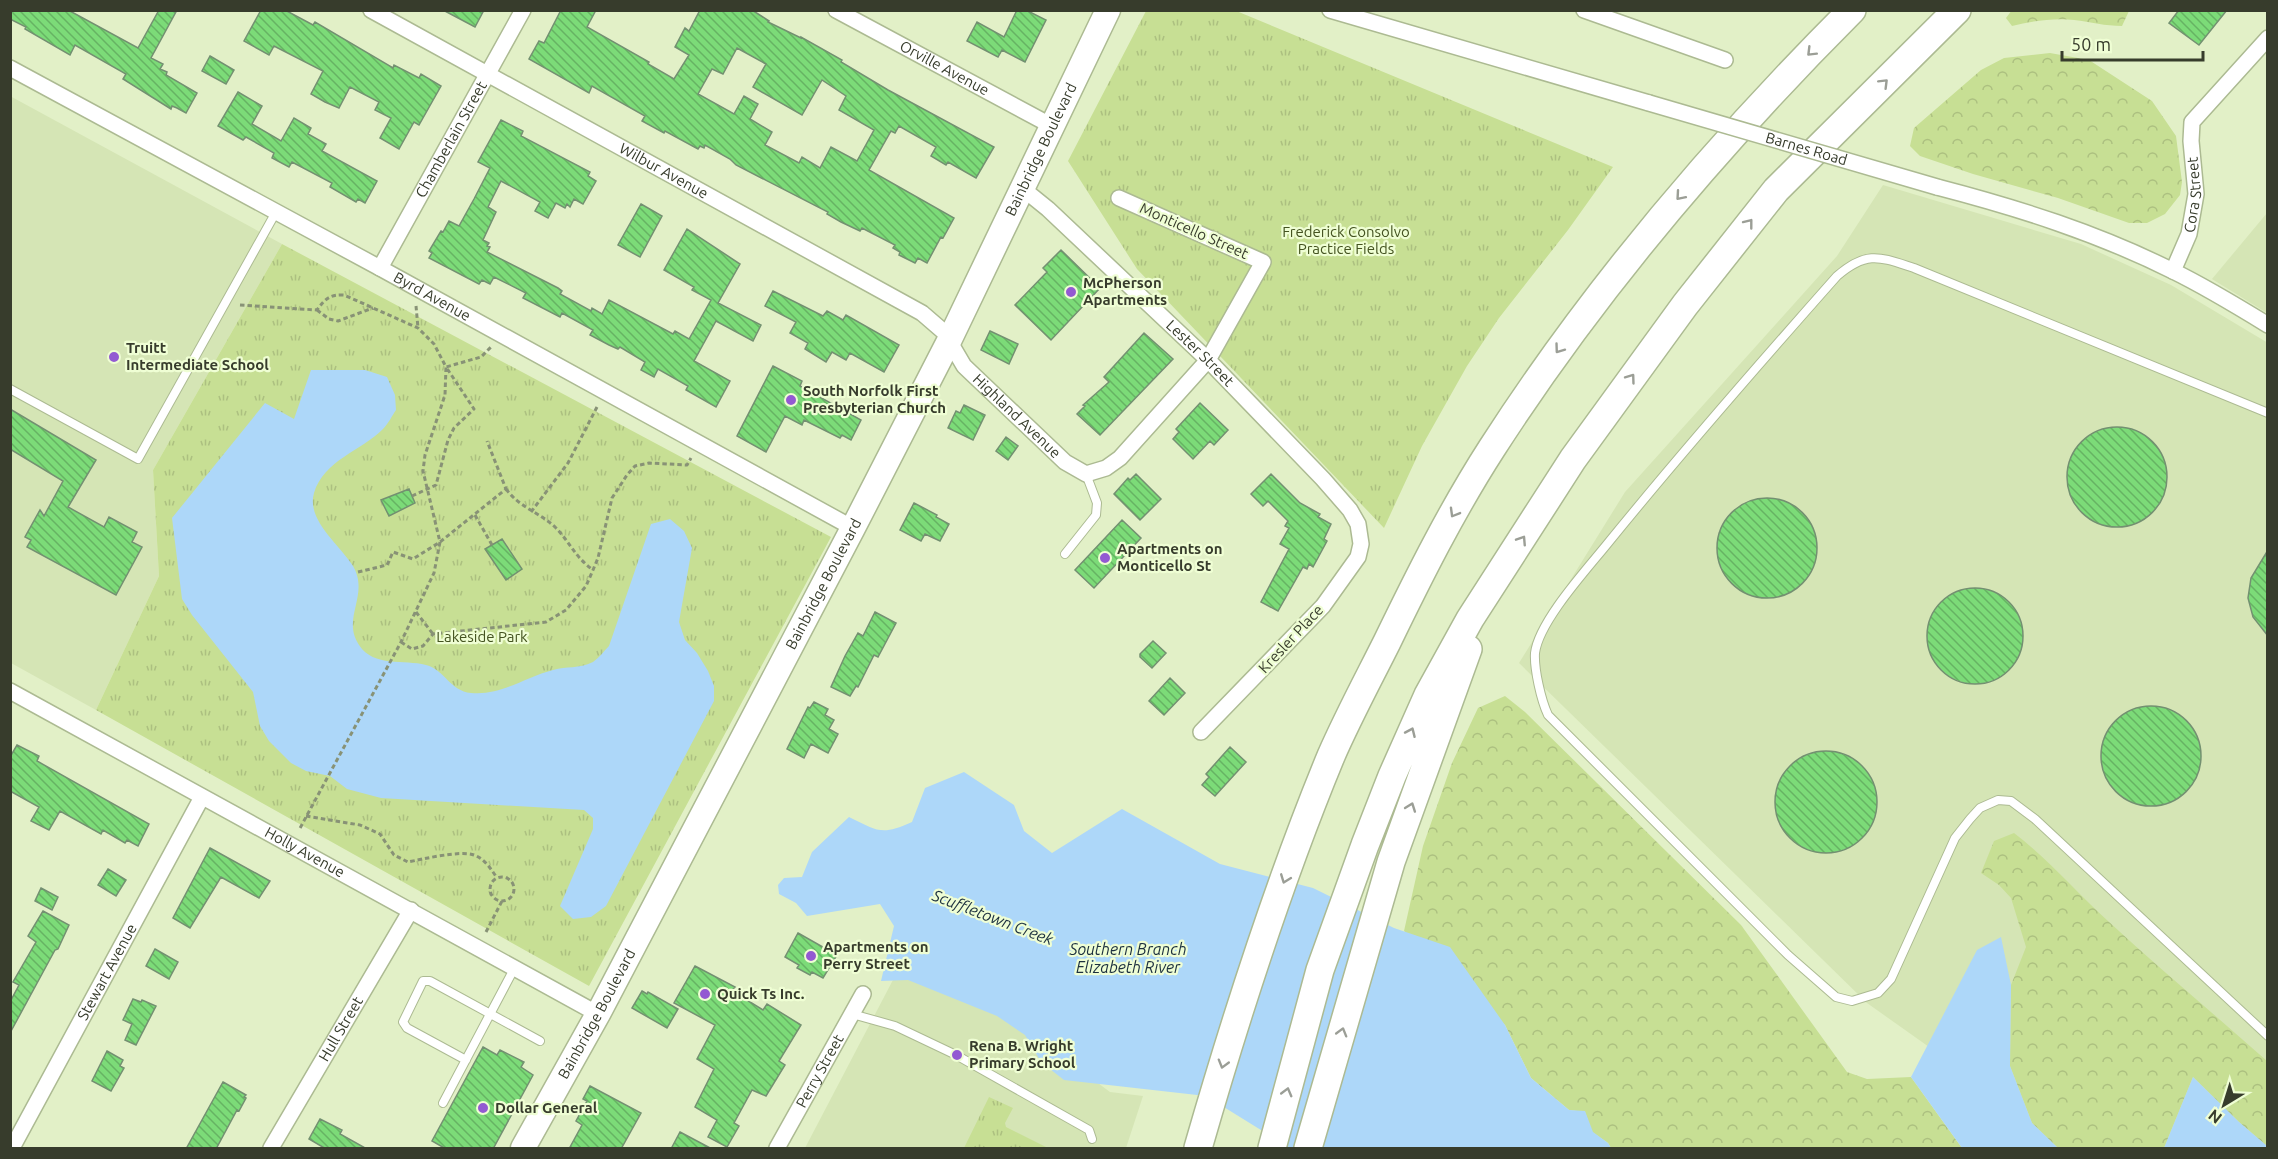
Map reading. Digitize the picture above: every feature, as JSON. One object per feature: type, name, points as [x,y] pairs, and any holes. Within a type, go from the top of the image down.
[{"type":"highway","points":[[1198,1149],[1253,966],[1331,757],[1426,562],[1490,451],[1542,372],[1592,303],[1667,211],[1752,113],[1852,10]]},
{"type":"highway","points":[[1272,1149],[1320,970],[1365,845],[1392,776],[1428,695],[1470,619],[1573,459],[1685,305],[1776,190],[1958,10]]},
{"type":"highway","points":[[1308,1149],[1391,862],[1490,589]]},
{"type":"main road","name":"Bainbridge Boulevard","points":[[523,1149],[598,1014],[853,528],[949,341],[1108,10]]},
{"type":"street","name":"Wilbur Avenue","points":[[371,10],[922,313],[936,323],[949,341]]},
{"type":"street","name":"Chamberlain Street","points":[[380,268],[523,10]]},
{"type":"street","name":"Orville Avenue","points":[[836,10],[1052,126]]},
{"type":"street","name":"Barnes Road","points":[[1330,10],[2056,221],[2173,271],[2222,297],[2268,326]]},
{"type":"street","points":[[1584,10],[1725,60]]},
{"type":"street","name":"Cora Street","points":[[2173,271],[2189,234],[2196,194],[2192,122],[2268,39]]},
{"type":"street","name":"Byrd Avenue","points":[[10,68],[853,528]]},
{"type":"street","name":"Lester Street","points":[[1022,188],[1048,209],[1208,360],[1323,479],[1350,510],[1358,524],[1360,534]]},
{"type":"street","name":"Monticello Street","points":[[1119,198],[1263,262],[1208,360]]},
{"type":"street","name":"Highland Avenue","points":[[949,341],[964,366],[1065,462],[1091,473]]},
{"type":"street","points":[[1091,473],[1106,468],[1120,458],[1208,360]]},
{"type":"street","name":"Kresler Place","points":[[1201,732],[1323,606],[1352,568],[1361,544],[1360,534]]},
{"type":"street","name":"Holly Avenue","points":[[10,691],[411,909],[598,1014]]},
{"type":"street","name":"Stewart Avenue","points":[[12,1149],[202,797]]},
{"type":"street","name":"Hull Street","points":[[271,1149],[411,909]]},
{"type":"street","name":"Perry Street","points":[[777,1149],[863,994]]},
{"type":"lane","points":[[10,389],[138,459],[276,212]]},
{"type":"lane","points":[[2268,413],[1914,268],[1880,257],[1864,258],[1851,264],[1837,276],[1727,400],[1635,510],[1560,604],[1542,634],[1535,653],[1543,703],[1548,715],[1788,956],[1836,997],[1852,1001],[1878,993],[1891,979],[1955,838],[1980,808],[1998,800],[2011,801],[2035,819],[2268,1036]]},
{"type":"lane","points":[[1065,554],[1096,515],[1098,509],[1091,473]]},
{"type":"lane","points":[[443,1103],[514,968]]},
{"type":"lane","points":[[466,1060],[407,1028],[403,1022],[423,981],[430,981],[540,1041]]},
{"type":"lane","points":[[851,1014],[895,1026],[956,1055],[1089,1130],[1092,1139]]},
{"type":"path","points":[[317,310],[324,300],[334,294],[344,295],[418,328],[434,344],[474,410],[454,428],[448,440],[436,485],[412,496]]},
{"type":"path","points":[[225,303],[317,310],[329,319],[338,321],[373,308]]},
{"type":"path","points":[[446,367],[481,357],[503,335]]},
{"type":"path","points":[[291,844],[401,642],[434,573],[440,542],[423,471],[425,455],[445,394],[446,367]]},
{"type":"path","points":[[531,512],[568,463],[605,392]]},
{"type":"path","points":[[487,441],[506,489],[516,502],[554,527],[579,560],[593,570]]},
{"type":"path","points":[[401,642],[412,649],[423,646],[433,634],[546,622],[566,610],[586,586],[598,558],[612,498],[627,475],[635,466],[649,463],[687,465],[700,444]]},
{"type":"path","points":[[358,572],[387,565],[393,552],[413,559],[440,542],[506,489]]},
{"type":"path","points":[[474,515],[492,544]]},
{"type":"path","points":[[416,612],[433,634]]},
{"type":"path","points":[[306,816],[360,825],[380,834],[394,855],[408,862],[436,856],[473,854],[489,865],[497,878]]},
{"type":"path","points":[[497,878],[492,884],[491,891],[495,898],[502,901]]},
{"type":"path","points":[[478,947],[502,901],[512,897],[514,885],[505,878],[497,878]]},
{"type":"shaded area","name":"Truitt Intermediate School","points":[[10,96],[282,244],[153,470],[159,576],[96,710],[11,663]]},
{"type":"shaded area","points":[[1883,185],[2081,244],[2171,285],[2268,343],[2267,1148],[2008,1148],[1946,1059],[1867,1003],[1519,663],[1625,492],[1837,256]]},
{"type":"shaded area","points":[[2267,213],[2267,313],[2212,279]]},
{"type":"shaded area","name":"Rena B. Wright Primary School","points":[[905,957],[1040,1040],[1110,1092],[1143,1096],[1126,1148],[805,1148]]},
{"type":"green space","name":"Frederick Consolvo Practice Fields","points":[[1234,10],[1613,167],[1568,230],[1499,318],[1467,366],[1422,446],[1384,528],[1137,269],[1068,161],[1146,11]]},
{"type":"green space","points":[[2012,10],[2129,11],[2122,26],[2059,19],[2012,26],[2006,18]]},
{"type":"green space","points":[[2050,53],[2089,60],[2152,101],[2176,136],[2182,182],[2180,195],[2165,214],[2147,223],[2129,223],[2058,198],[1920,156],[1910,146],[1914,128],[1981,70],[2004,58]]},
{"type":"green space","name":"Lakeside Park","points":[[282,244],[831,537],[589,986],[96,710],[159,576],[153,470]]},
{"type":"green space","points":[[1505,696],[1525,712],[1741,925],[1847,1072],[1867,1079],[1911,1077],[1962,1148],[1611,1148],[1608,1143],[1592,1132],[1585,1112],[1569,1110],[1531,1078],[1505,1025],[1404,931],[1423,846],[1452,763],[1478,708]]},
{"type":"green space","points":[[2014,833],[2128,939],[2267,1061],[2267,1146],[2193,1077],[2164,1148],[2058,1148],[2032,1123],[2010,1066],[2011,985],[2026,947],[2011,898],[1999,885],[1981,873],[1994,841]]},
{"type":"green space","points":[[989,1097],[1013,1108],[1005,1123],[1006,1127],[1048,1148],[964,1148]]},
{"type":"water","points":[[311,370],[365,370],[387,377],[395,395],[396,410],[387,425],[326,472],[314,493],[313,503],[319,522],[353,566],[359,587],[353,625],[354,635],[365,652],[373,657],[426,665],[438,671],[453,685],[471,693],[493,692],[553,670],[593,662],[609,646],[651,524],[670,519],[684,531],[692,548],[679,622],[685,640],[697,653],[708,671],[714,686],[714,701],[606,906],[591,917],[573,919],[560,906],[593,829],[593,818],[584,810],[381,798],[347,789],[330,776],[306,771],[291,763],[269,741],[260,726],[253,692],[182,599],[172,518],[265,403],[294,419]]},
{"type":"water","name":"Southern Branch Elizabeth River","points":[[964,772],[1014,805],[1024,831],[1052,853],[1122,809],[1220,864],[1313,888],[1394,928],[1450,947],[1505,1025],[1531,1078],[1569,1110],[1585,1111],[1593,1132],[1611,1148],[1276,1148],[1269,1135],[1206,1096],[1064,1080],[1041,1062],[1025,1035],[997,1016],[908,980],[881,981],[894,926],[880,904],[807,916],[796,903],[779,894],[778,885],[784,878],[802,877],[812,852],[849,817],[880,830],[902,826],[912,822],[925,788]]},
{"type":"water","points":[[2001,937],[2011,985],[2010,1066],[2032,1123],[2058,1148],[1962,1148],[1911,1077],[1977,950]]},
{"type":"water","points":[[2193,1077],[2267,1146],[2267,1148],[2164,1148]]},
{"type":"building","points":[[10,10],[70,11],[138,48],[159,10],[177,10],[151,58],[163,64],[160,69],[167,72],[166,75],[197,93],[186,113],[172,106],[171,109],[123,79],[126,74],[75,45],[70,55],[25,29],[26,27],[10,19]]},
{"type":"building","points":[[261,10],[285,10],[313,25],[315,22],[393,68],[394,65],[419,78],[421,74],[441,86],[419,125],[414,122],[399,149],[380,138],[391,118],[375,110],[379,102],[350,87],[339,108],[325,102],[311,94],[323,71],[274,46],[269,55],[244,41]]},
{"type":"building","points":[[443,10],[484,10],[475,27]]},
{"type":"building","points":[[561,10],[596,10],[587,27],[674,79],[689,55],[675,47],[685,28],[689,31],[700,10],[752,10],[768,22],[842,60],[841,62],[888,90],[994,147],[976,178],[948,162],[946,165],[931,156],[936,147],[899,126],[895,133],[891,131],[869,170],[954,218],[927,263],[918,258],[915,263],[899,255],[900,252],[893,248],[895,245],[862,228],[860,231],[841,222],[827,214],[828,212],[736,165],[705,145],[704,148],[700,146],[698,149],[665,131],[664,133],[642,121],[645,116],[592,86],[589,93],[529,59],[539,41],[544,43]],"holes":[[[737,48],[766,64],[753,87],[802,115],[822,80],[846,96],[839,110],[874,130],[857,161],[831,147],[820,168],[802,157],[799,163],[765,145],[772,132],[750,119],[758,104],[744,96],[734,114],[698,94],[712,69],[723,74]]]},
{"type":"building","points":[[1017,10],[1026,10],[1046,20],[1025,62],[1002,50],[998,57],[967,41],[977,22],[1004,37]]},
{"type":"building","points":[[2179,10],[2227,10],[2199,45],[2169,23]]},
{"type":"building","points":[[210,56],[234,70],[226,84],[202,71]]},
{"type":"building","points":[[238,92],[262,106],[252,124],[281,141],[294,118],[311,128],[308,134],[326,144],[322,151],[377,181],[365,203],[358,199],[356,202],[330,187],[332,183],[292,162],[289,167],[272,158],[274,153],[246,137],[243,140],[218,126]]},
{"type":"building","points":[[501,120],[523,131],[521,136],[590,172],[588,176],[596,181],[583,204],[574,199],[570,207],[567,204],[565,208],[556,203],[548,218],[535,211],[540,202],[501,181],[488,207],[496,212],[483,240],[489,243],[487,246],[490,247],[487,252],[558,288],[562,291],[560,294],[591,311],[592,308],[602,314],[609,300],[673,334],[675,331],[689,339],[711,300],[692,290],[694,287],[664,270],[687,229],[740,264],[718,303],[761,325],[753,341],[716,321],[694,361],[730,381],[716,407],[686,390],[688,386],[658,369],[654,377],[641,370],[645,362],[620,347],[618,349],[590,335],[593,330],[562,313],[560,317],[523,298],[526,293],[494,277],[490,284],[482,280],[479,284],[429,258],[432,253],[429,251],[441,231],[443,232],[449,221],[459,226],[474,199],[490,168],[478,162]]},
{"type":"building","points":[[641,204],[662,216],[640,257],[618,245]]},
{"type":"building","name":"McPherson Apartments","points":[[1061,250],[1100,288],[1051,340],[1015,305],[1047,272],[1043,268]]},
{"type":"building","points":[[773,291],[823,316],[827,311],[843,320],[846,315],[899,345],[884,372],[850,353],[846,360],[832,352],[826,362],[805,349],[808,343],[790,333],[796,322],[765,306]]},
{"type":"building","points":[[990,331],[1018,344],[1009,364],[981,350]]},
{"type":"building","points":[[1144,333],[1173,359],[1100,435],[1077,414],[1085,406],[1083,405],[1109,382],[1104,377]]},
{"type":"building","name":"South Norfolk First Presbyterian Church","points":[[773,366],[802,381],[800,386],[861,420],[851,440],[842,435],[840,438],[804,420],[802,425],[785,416],[766,452],[737,436]]},
{"type":"building","points":[[1200,403],[1228,430],[1214,445],[1210,441],[1193,459],[1173,439],[1179,432],[1176,429]]},
{"type":"building","points":[[964,405],[985,415],[973,440],[948,428],[956,411],[960,413]]},
{"type":"building","points":[[10,409],[96,460],[68,507],[104,527],[109,517],[137,532],[132,542],[142,547],[116,595],[27,547],[31,540],[25,537],[40,510],[44,516],[63,481],[10,449]]},
{"type":"building","points":[[2117,427],[2136,431],[2152,442],[2163,458],[2167,477],[2163,496],[2152,512],[2136,523],[2117,527],[2098,523],[2082,512],[2071,496],[2067,477],[2071,458],[2082,442],[2098,431]]},
{"type":"building","points":[[1006,437],[1018,446],[1008,460],[996,451]]},
{"type":"building","points":[[1136,474],[1161,499],[1140,520],[1114,494],[1128,478],[1130,480]]},
{"type":"building","points":[[1271,474],[1300,503],[1320,514],[1318,517],[1331,524],[1324,539],[1327,541],[1313,567],[1309,564],[1307,569],[1303,567],[1278,611],[1261,602],[1289,549],[1280,544],[1289,528],[1285,526],[1288,521],[1268,501],[1263,506],[1251,494]]},
{"type":"building","points":[[409,489],[415,503],[389,516],[381,500]]},
{"type":"building","points":[[1767,498],[1786,502],[1802,513],[1813,529],[1817,548],[1813,567],[1802,583],[1786,594],[1767,598],[1748,594],[1732,583],[1721,567],[1717,548],[1721,529],[1732,513],[1748,502]]},
{"type":"building","points":[[914,503],[949,524],[940,541],[925,534],[921,541],[900,530]]},
{"type":"building","name":"Apartments on Monticello St","points":[[1122,520],[1141,538],[1094,588],[1075,570]]},
{"type":"building","points":[[502,539],[522,569],[506,580],[485,549]]},
{"type":"building","points":[[2268,550],[2268,636],[2253,617],[2248,598],[2251,578]]},
{"type":"building","points":[[1975,588],[1994,591],[2009,602],[2020,617],[2023,636],[2020,655],[2009,670],[1994,681],[1975,684],[1956,681],[1941,670],[1930,655],[1927,636],[1930,617],[1941,602],[1956,591]]},
{"type":"building","points":[[875,612],[896,623],[878,657],[874,655],[858,687],[856,686],[850,696],[831,687],[858,633],[863,636]]},
{"type":"building","points":[[1153,641],[1166,653],[1152,668],[1140,657],[1140,654]]},
{"type":"building","points":[[1170,678],[1185,693],[1164,715],[1149,701]]},
{"type":"building","points":[[814,702],[828,709],[825,715],[834,720],[829,729],[838,734],[828,753],[811,744],[804,758],[787,749],[808,707],[810,708]]},
{"type":"building","points":[[2151,706],[2170,710],[2186,721],[2197,737],[2201,756],[2197,775],[2186,791],[2170,802],[2151,806],[2132,802],[2116,791],[2105,775],[2101,756],[2105,737],[2116,721],[2132,710]]},
{"type":"building","points":[[17,745],[39,756],[37,761],[149,824],[138,846],[127,840],[125,843],[103,830],[101,834],[60,811],[49,830],[31,821],[39,807],[10,791],[10,757]]},
{"type":"building","points":[[1230,747],[1246,762],[1215,796],[1202,785],[1209,777],[1206,774]]},
{"type":"building","points":[[1826,751],[1846,755],[1862,766],[1873,782],[1877,802],[1873,822],[1862,838],[1846,849],[1826,853],[1806,849],[1790,838],[1779,822],[1775,802],[1779,782],[1790,766],[1806,755]]},
{"type":"building","points":[[210,848],[270,881],[259,898],[221,877],[190,928],[173,918]]},
{"type":"building","points":[[108,869],[126,880],[116,896],[98,885]]},
{"type":"building","points":[[41,888],[58,897],[52,910],[35,901]]},
{"type":"building","points":[[43,911],[69,925],[58,949],[55,950],[10,1033],[10,1002],[19,985],[13,982],[36,942],[28,936]]},
{"type":"building","name":"Apartments on Perry Street","points":[[798,933],[837,955],[823,978],[812,972],[810,975],[797,968],[799,965],[785,957]]},
{"type":"building","points":[[155,949],[178,962],[169,979],[146,966]]},
{"type":"building","points":[[695,966],[735,987],[732,991],[763,1010],[767,1004],[801,1025],[779,1061],[785,1065],[766,1096],[752,1090],[734,1123],[739,1126],[727,1147],[708,1137],[717,1120],[695,1107],[714,1069],[697,1059],[715,1025],[674,1003]]},
{"type":"building","points":[[642,991],[678,1009],[667,1028],[632,1008]]},
{"type":"building","points":[[133,999],[156,1006],[136,1045],[125,1040],[132,1024],[123,1020]]},
{"type":"building","name":"Dollar General","points":[[483,1047],[497,1055],[500,1050],[524,1062],[521,1067],[533,1075],[493,1149],[446,1149],[432,1141]]},
{"type":"building","points":[[107,1051],[123,1060],[120,1066],[124,1068],[111,1091],[92,1081]]},
{"type":"building","points":[[223,1082],[246,1095],[239,1111],[237,1110],[216,1149],[186,1149]]},
{"type":"building","points":[[590,1086],[641,1113],[621,1149],[569,1149],[582,1125],[576,1121],[587,1101],[583,1099]]},
{"type":"building","points":[[320,1119],[342,1130],[340,1134],[367,1149],[326,1149],[309,1139]]},
{"type":"building","points":[[680,1132],[712,1149],[671,1149]]},
{"type":"place","name":"McPherson Apartments","points":[[1071,292]]},
{"type":"place","name":"Truitt Intermediate School","points":[[114,357]]},
{"type":"place","name":"South Norfolk First Presbyterian Church","points":[[791,400]]},
{"type":"place","name":"Apartments on Monticello St","points":[[1105,558]]},
{"type":"place","name":"Apartments on Perry Street","points":[[811,956]]},
{"type":"place","name":"Quick Ts Inc.","points":[[705,994]]},
{"type":"place","name":"Rena B. Wright Primary School","points":[[957,1055]]},
{"type":"place","name":"Dollar General","points":[[483,1108]]},
{"type":"water label","name":"Scuffletown Creek","points":[[993,917]]}]
